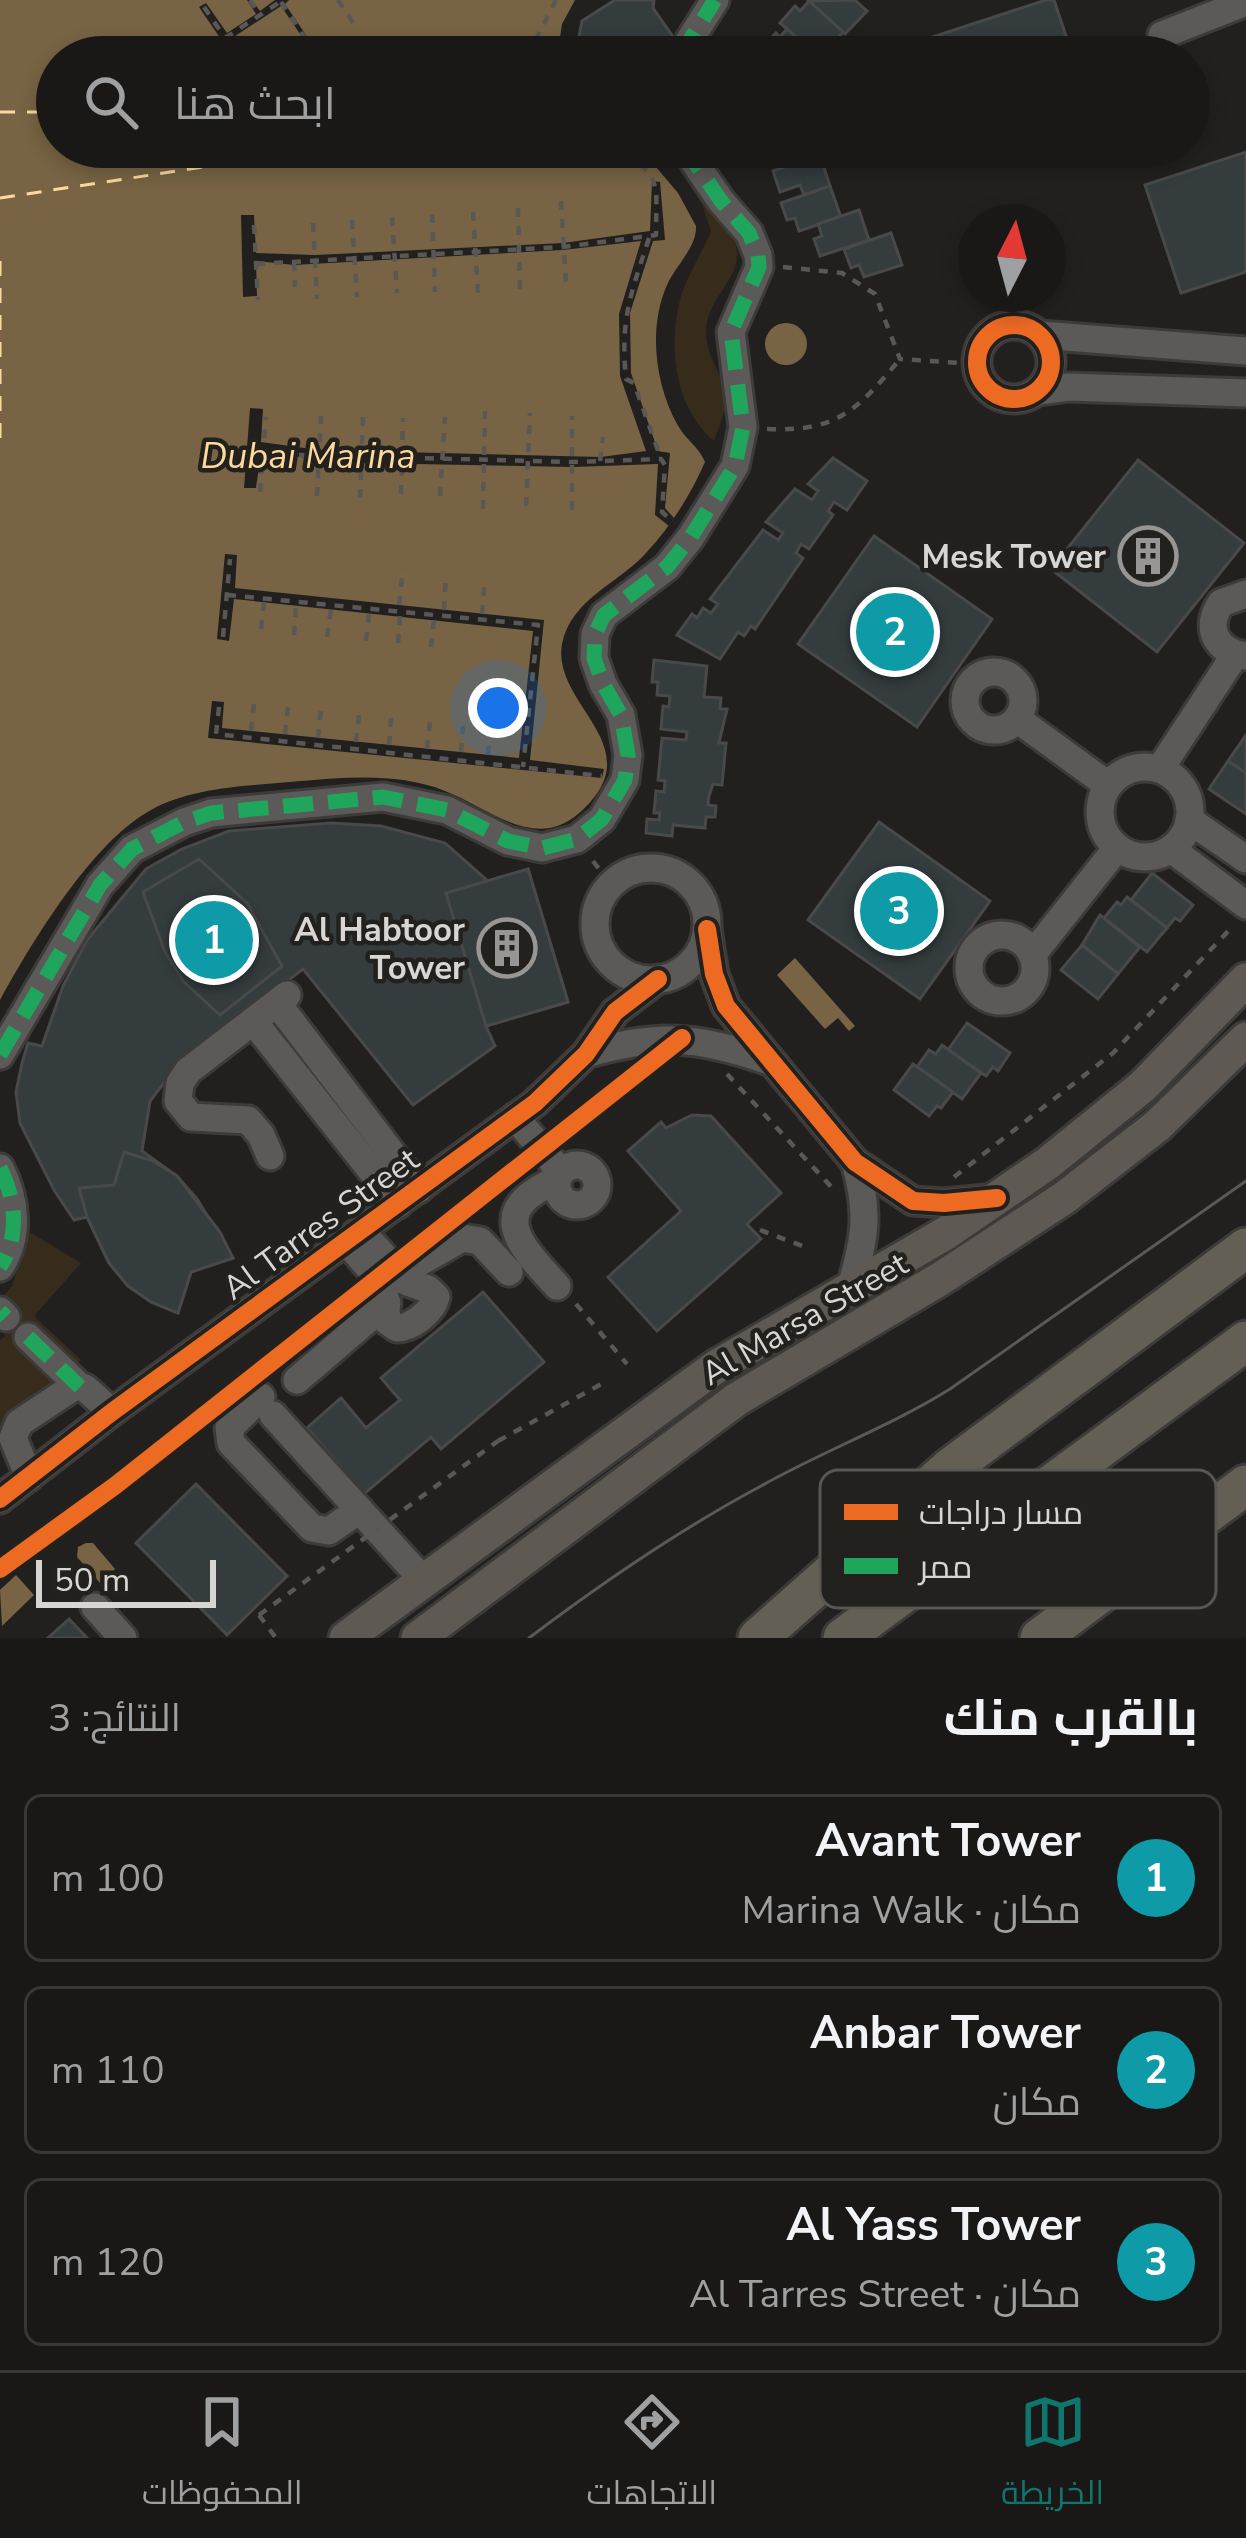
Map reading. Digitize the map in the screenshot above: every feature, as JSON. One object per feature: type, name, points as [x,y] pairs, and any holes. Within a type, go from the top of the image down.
[{"type":"highway","points":[[948,1470],[1246,1248]]},
{"type":"highway","points":[[1071,1470],[1246,1341]]},
{"type":"highway","points":[[1216,1507],[1246,1485]]},
{"type":"highway","points":[[758,1638],[820,1583]]},
{"type":"highway","points":[[843,1638],[884,1608]]},
{"type":"highway","points":[[1040,1638],[1080,1608]]},
{"type":"main road","name":"Al Marsa Street","points":[[346,1638],[655,1408],[765,1336],[946,1233],[1048,1163],[1143,1086],[1246,980]]},
{"type":"main road","name":"Al Marsa Street","points":[[418,1638],[737,1399],[940,1280],[1064,1198],[1157,1126],[1246,1040]]},
{"type":"street","points":[[692,36],[715,0]]},
{"type":"street","points":[[1162,35],[1246,2]]},
{"type":"street","points":[[0,1054],[100,886],[132,849],[184,822],[230,810],[383,797],[447,810],[525,846],[560,845],[577,839],[602,819],[625,780],[627,734],[594,658],[595,634],[604,615],[667,567],[692,537],[735,466],[743,428],[731,332],[759,267],[748,233],[698,168]]},
{"type":"street","points":[[1246,351],[1028,323],[994,330],[978,351],[976,364],[980,379],[1004,413],[1016,400],[1069,387],[1246,393]]},
{"type":"street","points":[[1028,323],[1052,357],[1039,391]]},
{"type":"street","points":[[1160,769],[1241,655],[1218,643],[1212,622],[1221,603],[1246,594]]},
{"type":"street","points":[[1017,719],[1108,785]]},
{"type":"street","points":[[1132,769],[1160,769],[1182,787],[1189,820],[1180,841],[1171,849],[1144,857],[1117,848],[1101,825],[1099,812],[1108,785],[1132,769]]},
{"type":"street","points":[[1189,820],[1246,859]]},
{"type":"street","points":[[1033,955],[1117,848]]},
{"type":"street","points":[[1171,849],[1246,908]]},
{"type":"street","points":[[614,1012],[608,960],[596,930],[601,898],[611,885],[641,869],[675,873],[700,896],[714,974],[726,1006],[855,1162],[913,1201],[998,1198]]},
{"type":"street","points":[[662,979],[694,960],[707,929]]},
{"type":"street","points":[[608,960],[640,979],[662,979],[726,1006]]},
{"type":"street","name":"Al Tarres Street","points":[[0,1499],[515,1118],[563,1079],[614,1012],[662,979]]},
{"type":"street","points":[[270,1156],[248,1120],[190,1117],[178,1101],[180,1083],[188,1071],[282,999],[409,1196]]},
{"type":"street","points":[[254,1021],[409,1196]]},
{"type":"street","points":[[586,1054],[630,1041],[682,1038],[772,1063]]},
{"type":"street","points":[[515,1118],[559,1183],[534,1209],[528,1228],[563,1286]]},
{"type":"street","points":[[850,1290],[866,1230],[855,1162]]},
{"type":"street","points":[[0,1168],[14,1203],[14,1230],[0,1267]]},
{"type":"street","points":[[354,1236],[405,1279],[433,1292],[436,1302],[409,1326],[392,1326],[385,1316],[384,1286],[354,1236]]},
{"type":"street","points":[[405,1279],[466,1249],[480,1254],[506,1276]]},
{"type":"street","points":[[297,1381],[386,1303]]},
{"type":"street","points":[[28,1337],[112,1412]]},
{"type":"street","points":[[29,1477],[13,1438],[15,1428],[69,1387],[80,1387]]},
{"type":"street","points":[[358,1510],[328,1531],[313,1528],[231,1442],[229,1428],[267,1406],[425,1582]]},
{"type":"street","points":[[95,1607],[123,1638]]},
{"type":"path","points":[[250,0],[260,16]]},
{"type":"path","points":[[338,0],[353,23]]},
{"type":"path","points":[[538,36],[556,0]]},
{"type":"path","points":[[228,36],[282,1],[304,36]]},
{"type":"path","points":[[203,7],[224,36]]},
{"type":"path","points":[[256,265],[563,248],[649,237],[656,235],[656,182],[646,168]]},
{"type":"path","points":[[651,172],[654,168]]},
{"type":"path","points":[[561,201],[566,284]]},
{"type":"path","points":[[518,208],[520,290]]},
{"type":"path","points":[[473,212],[478,294]]},
{"type":"path","points":[[432,214],[435,292]]},
{"type":"path","points":[[392,217],[397,293]]},
{"type":"path","points":[[352,220],[357,297]]},
{"type":"path","points":[[313,223],[317,299]]},
{"type":"path","points":[[254,225],[259,300]]},
{"type":"path","points":[[649,237],[623,315],[624,357],[626,379],[634,383],[665,465],[663,502]]},
{"type":"path","points":[[294,262],[295,286]]},
{"type":"path","points":[[759,267],[806,266],[842,273],[875,294],[900,359]]},
{"type":"path","points":[[900,359],[976,364]]},
{"type":"path","points":[[743,428],[792,430],[828,423],[861,406],[900,359]]},
{"type":"path","points":[[483,509],[485,411]]},
{"type":"path","points":[[526,506],[530,413]]},
{"type":"path","points":[[317,496],[321,416]]},
{"type":"path","points":[[572,416],[572,510]]},
{"type":"path","points":[[260,493],[266,417]]},
{"type":"path","points":[[359,498],[363,417]]},
{"type":"path","points":[[440,496],[445,417]]},
{"type":"path","points":[[401,494],[403,418]]},
{"type":"path","points":[[601,462],[603,437]]},
{"type":"path","points":[[263,454],[601,462],[661,459]]},
{"type":"path","points":[[224,637],[230,560]]},
{"type":"path","points":[[399,605],[403,569]]},
{"type":"path","points":[[444,610],[446,574]]},
{"type":"path","points":[[482,614],[485,578]]},
{"type":"path","points":[[227,595],[538,625],[524,767]]},
{"type":"path","points":[[261,629],[264,602]]},
{"type":"path","points":[[294,635],[296,605]]},
{"type":"path","points":[[327,637],[331,609]]},
{"type":"path","points":[[366,641],[369,613]]},
{"type":"path","points":[[398,643],[400,616]]},
{"type":"path","points":[[431,647],[434,619]]},
{"type":"path","points":[[251,731],[254,704]]},
{"type":"path","points":[[219,707],[216,734],[625,780]]},
{"type":"path","points":[[285,734],[288,707]]},
{"type":"path","points":[[318,738],[321,710]]},
{"type":"path","points":[[356,742],[359,715]]},
{"type":"path","points":[[389,745],[392,718]]},
{"type":"path","points":[[427,749],[430,722]]},
{"type":"path","points":[[461,752],[463,726]]},
{"type":"path","points":[[488,755],[491,728]]},
{"type":"path","points":[[577,839],[611,885]]},
{"type":"path","points":[[952,1178],[1113,1053],[1246,908]]},
{"type":"path","points":[[722,1069],[840,1196]]},
{"type":"path","points":[[760,1231],[806,1247]]},
{"type":"path","points":[[563,1286],[627,1364]]},
{"type":"path","points":[[276,1638],[259,1615],[498,1441],[605,1382]]},
{"type":"shaded area","points":[[678,168],[687,168],[708,193],[736,243],[737,260],[706,326],[708,349],[725,394],[714,441],[683,395],[675,357],[676,318],[683,291],[711,231],[702,204]]},
{"type":"shaded area","points":[[26,1230],[81,1263],[34,1316],[81,1360],[62,1382],[0,1428],[0,1340],[6,1336],[0,1329],[0,1300],[13,1285]]},
{"type":"water","name":"Dubai Marina","points":[[0,0],[575,0],[560,36],[36,36],[36,168],[657,168],[696,226],[661,302],[656,337],[659,374],[669,408],[705,462],[655,543],[585,604],[567,628],[563,666],[604,747],[607,768],[599,790],[578,814],[561,825],[527,827],[428,785],[374,778],[244,786],[186,796],[151,810],[107,845],[46,923],[0,1000]]},
{"type":"water","points":[[786,323],[801,329],[807,344],[801,359],[786,365],[771,359],[765,344],[771,329]]},
{"type":"water","points":[[795,958],[855,1026],[849,1031],[838,1018],[825,1029],[777,975]]},
{"type":"water","points":[[93,1543],[115,1569],[100,1583],[77,1557],[78,1547]]},
{"type":"water","points":[[16,1575],[34,1595],[2,1626],[0,1590]]},
{"type":"pier","points":[[247,0],[260,11],[275,0],[289,0],[285,4],[307,36],[301,36],[281,6],[235,36],[219,36],[199,7],[206,3],[227,33],[256,14]]},
{"type":"pier","points":[[652,181],[660,182],[665,240],[653,241],[630,313],[631,373],[658,451],[670,453],[665,508],[674,518],[669,526],[655,515],[658,464],[360,463],[261,453],[256,488],[244,488],[250,408],[263,409],[261,442],[319,450],[601,457],[646,451],[620,376],[619,314],[641,241],[294,265],[256,261],[257,296],[243,297],[241,215],[254,215],[256,253],[315,255],[563,243],[650,231]]},
{"type":"pier","points":[[225,554],[237,555],[235,588],[544,620],[530,760],[604,769],[602,778],[208,738],[212,701],[224,702],[222,728],[519,758],[533,631],[234,599],[229,641],[217,639]]},
{"type":"building","points":[[615,0],[654,0],[653,8],[673,36],[579,36],[582,21]]},
{"type":"building","points":[[855,0],[867,11],[845,34],[809,1]]},
{"type":"building","points":[[1054,0],[1066,36],[935,36]]},
{"type":"building","points":[[809,1],[843,32],[839,36],[795,36],[780,23],[795,6],[800,11]]},
{"type":"building","points":[[1246,152],[1246,272],[1181,293],[1145,185],[1210,168],[1210,164]]},
{"type":"building","points":[[824,168],[830,186],[804,195],[800,185],[780,192],[773,171]]},
{"type":"building","points":[[830,186],[841,217],[799,231],[795,218],[787,220],[781,203]]},
{"type":"building","points":[[859,210],[869,240],[820,256],[814,239],[822,236],[818,224]]},
{"type":"building","points":[[891,233],[902,265],[864,277],[859,265],[851,268],[844,249]]},
{"type":"building","points":[[833,458],[867,481],[847,510],[834,502],[828,511],[833,515],[809,549],[801,544],[796,553],[803,558],[755,629],[751,626],[744,636],[738,632],[720,659],[677,635],[692,614],[697,618],[703,608],[711,613],[718,604],[710,599],[763,530],[778,540],[783,533],[766,522],[795,489],[812,500],[818,491],[808,484]]},
{"type":"building","name":"Mesk Tower","points":[[1138,460],[1244,543],[1157,652],[1051,569]]},
{"type":"building","points":[[874,536],[992,619],[917,727],[798,644]]},
{"type":"building","points":[[654,660],[707,666],[704,697],[721,698],[720,709],[727,709],[719,743],[726,743],[722,785],[713,784],[708,805],[716,806],[715,817],[706,817],[705,828],[673,825],[672,836],[646,833],[647,819],[659,820],[660,813],[654,813],[656,791],[664,792],[665,781],[658,780],[662,738],[686,740],[687,732],[661,729],[663,706],[669,707],[670,696],[657,695],[658,682],[652,682]]},
{"type":"building","points":[[1246,735],[1246,773],[1228,761]]},
{"type":"building","points":[[1228,761],[1246,773],[1246,814],[1209,789]]},
{"type":"building","points":[[879,822],[990,901],[920,999],[808,920]]},
{"type":"building","points":[[331,823],[381,826],[445,843],[488,881],[528,869],[568,1002],[486,1026],[495,1046],[413,1105],[303,969],[181,1061],[150,1101],[142,1151],[177,1176],[197,1199],[233,1258],[191,1272],[178,1313],[128,1286],[109,1263],[87,1217],[74,1220],[54,1190],[20,1123],[16,1092],[28,1043],[42,1046],[63,986],[87,940],[146,869],[229,831]]},
{"type":"building","points":[[199,859],[247,903],[282,966],[220,1015],[184,982],[165,952],[143,892]]},
{"type":"building","name":"Al Habtoor Tower","points":[[528,869],[568,1002],[486,1026],[446,893]]},
{"type":"building","points":[[1152,873],[1193,905],[1167,928],[1131,900]]},
{"type":"building","points":[[1127,897],[1167,928],[1147,952],[1104,918]]},
{"type":"building","points":[[1100,915],[1140,947],[1118,974],[1082,945]]},
{"type":"building","points":[[1082,945],[1118,974],[1098,999],[1061,970]]},
{"type":"building","points":[[967,1023],[1010,1053],[998,1071],[993,1067],[986,1076],[948,1050]]},
{"type":"building","points":[[942,1045],[981,1073],[962,1099],[917,1067],[929,1050],[936,1054]]},
{"type":"building","points":[[913,1064],[953,1092],[929,1116],[894,1090]]},
{"type":"building","points":[[692,1115],[711,1116],[781,1193],[747,1224],[761,1239],[657,1331],[608,1277],[681,1211],[628,1151],[661,1122],[666,1128]]},
{"type":"building","points":[[124,1152],[153,1161],[177,1176],[220,1232],[233,1258],[191,1272],[178,1313],[128,1286],[109,1263],[87,1217],[79,1188],[114,1185]]},
{"type":"building","points":[[483,1292],[544,1362],[441,1449],[431,1437],[364,1494],[307,1428],[341,1398],[366,1428],[400,1400],[381,1378]]},
{"type":"building","points":[[196,1484],[287,1576],[227,1635],[136,1543]]},
{"type":"building","points":[[69,1619],[87,1638],[48,1638]]},
{"type":"ferry route","points":[[0,112],[36,112]]},
{"type":"ferry route","points":[[0,198],[196,168]]},
{"type":"ferry route","points":[[0,261],[0,450]]},
{"type":"tram line","points":[[529,1638],[701,1520],[950,1389],[1246,1181]]},
{"type":"marked path","points":[[692,36],[715,0]]},
{"type":"marked path","points":[[0,1055],[100,885],[132,849],[184,822],[211,813],[383,797],[447,810],[508,841],[542,848],[577,839],[602,819],[625,780],[628,755],[621,715],[594,658],[595,634],[604,615],[667,567],[691,537],[735,466],[743,427],[731,332],[759,267],[758,255],[749,233],[698,168]]},
{"type":"marked path","points":[[0,1168],[14,1218],[11,1243],[0,1267]]},
{"type":"marked path","points":[[0,1311],[6,1317]]},
{"type":"marked path","points":[[28,1337],[80,1387]]},
{"type":"cycle path","points":[[1014,325],[1028,327],[1040,336],[1049,348],[1051,362],[1049,376],[1040,388],[1028,397],[1014,399],[1000,397],[988,388],[979,376],[977,362],[979,348],[988,336],[1000,327],[1014,325]]},
{"type":"cycle path","points":[[707,929],[714,974],[726,1006],[855,1162],[913,1201],[997,1198]]},
{"type":"cycle path","points":[[0,1499],[535,1103],[586,1054],[615,1012],[658,979]]},
{"type":"cycle path","points":[[0,1569],[116,1485],[682,1038]]},
{"type":"place","name":"Mesk Tower","points":[[1148,556]]},
{"type":"place","name":"Anbar Tower","points":[[895,632]]},
{"type":"place","name":"Al Yass Tower","points":[[899,911]]},
{"type":"place","name":"Avant Tower","points":[[214,940]]},
{"type":"place","name":"Al Habtoor Tower","points":[[507,948]]}]
